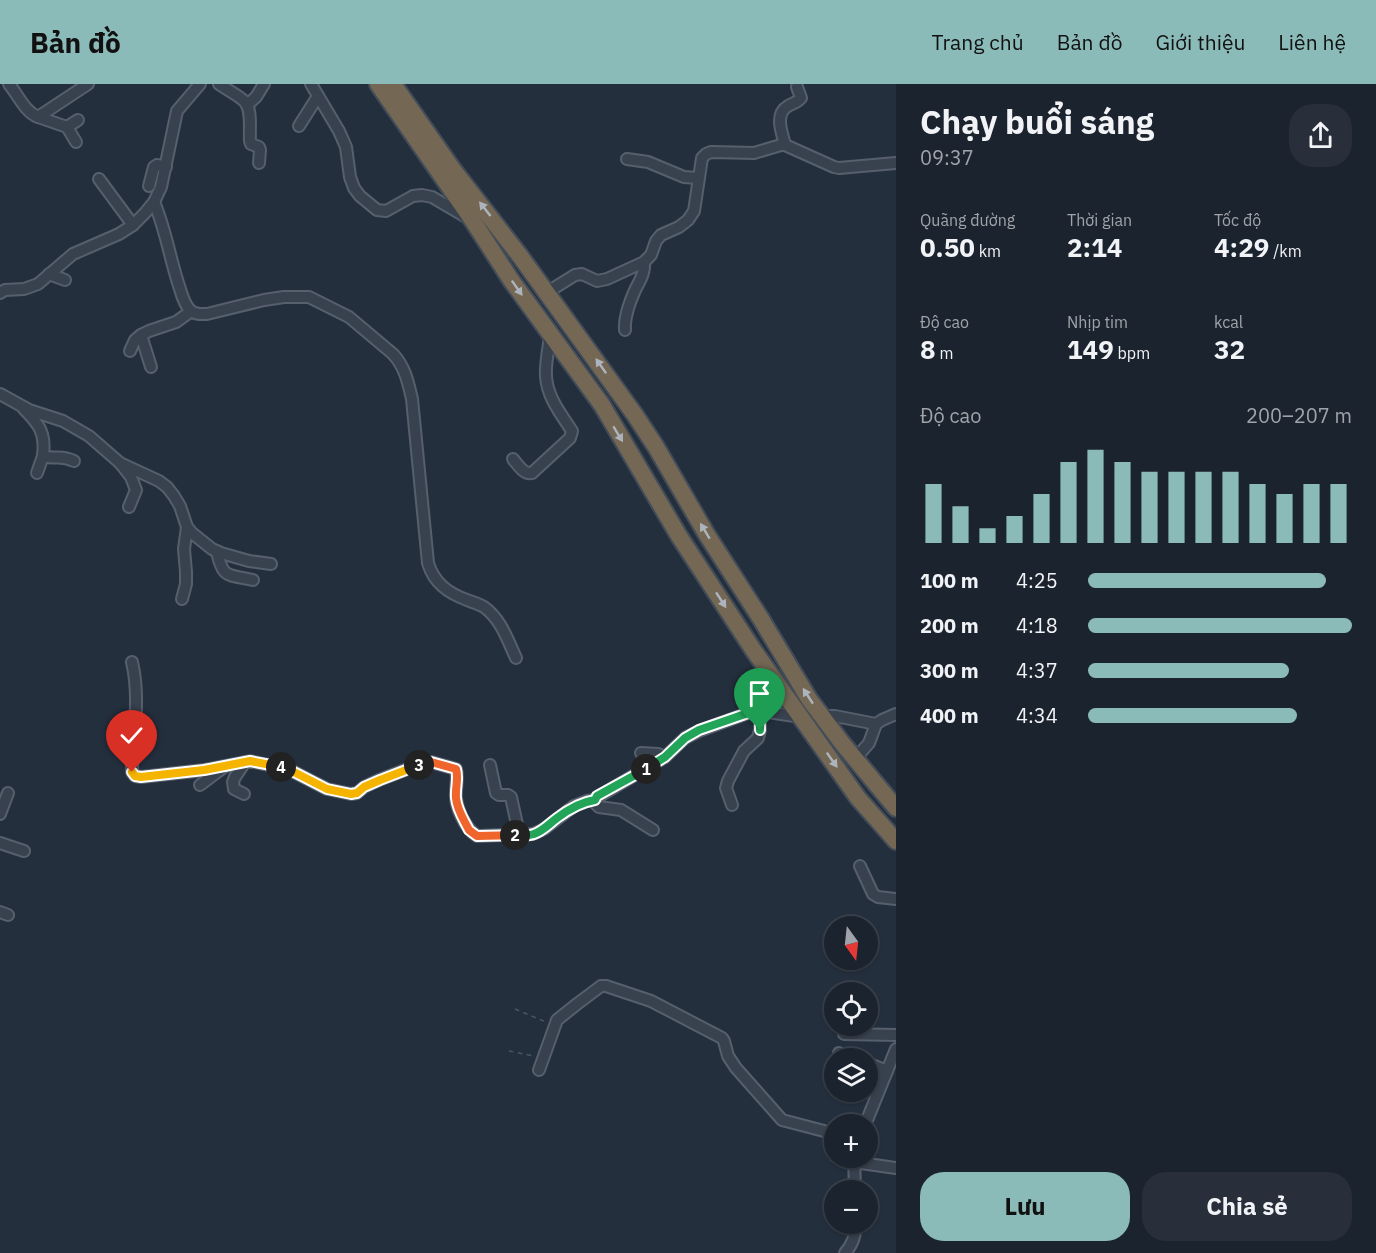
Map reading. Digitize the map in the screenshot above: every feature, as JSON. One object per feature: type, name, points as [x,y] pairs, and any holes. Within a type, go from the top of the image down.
[{"type":"highway","points":[[378,84],[511,280],[602,405],[679,536],[754,651],[858,798],[896,841]]},
{"type":"highway","points":[[393,84],[454,171],[520,256],[635,415],[809,699],[896,808]]},
{"type":"street","points":[[9,84],[28,111],[67,127],[76,142]]},
{"type":"street","points":[[38,117],[88,84]]},
{"type":"street","points":[[0,293],[38,284],[73,254],[119,234],[133,225],[154,202],[161,187],[177,111],[200,84]]},
{"type":"street","points":[[219,84],[247,105],[250,141],[251,144],[259,147],[259,163]]},
{"type":"street","points":[[247,105],[264,84]]},
{"type":"street","points":[[311,84],[339,131],[346,147],[350,177],[360,196],[377,210],[386,211],[413,196],[432,197],[473,221]]},
{"type":"street","points":[[785,145],[780,119],[781,112],[801,98],[797,87]]},
{"type":"street","points":[[299,126],[318,96]]},
{"type":"street","points":[[67,127],[78,120]]},
{"type":"street","points":[[546,293],[575,275],[582,274],[597,281],[607,279],[644,262],[651,255],[661,235],[679,227],[694,211],[702,158],[711,152],[754,153],[785,145],[839,168],[896,163]]},
{"type":"street","points":[[627,159],[648,162],[684,177],[698,178]]},
{"type":"street","points":[[149,186],[154,167],[157,165],[166,167]]},
{"type":"street","points":[[99,179],[133,225]]},
{"type":"street","points":[[154,202],[184,301],[190,312],[198,315],[207,314],[264,300],[309,297],[349,317],[400,361],[412,399],[428,563],[431,573],[451,594],[483,607],[494,617],[516,658]]},
{"type":"street","points":[[625,330],[626,314],[634,291],[644,273],[644,262]]},
{"type":"street","points":[[49,274],[65,280]]},
{"type":"street","points":[[130,351],[135,340],[141,335],[176,322],[190,312]]},
{"type":"street","points":[[513,459],[524,472],[532,473],[571,435],[572,431],[551,399],[547,384],[550,334]]},
{"type":"street","points":[[141,335],[151,367]]},
{"type":"street","points":[[0,394],[29,410],[63,422],[89,436],[120,463],[135,485],[135,493],[129,507]]},
{"type":"street","points":[[20,405],[39,425],[43,434],[43,456],[37,473]]},
{"type":"street","points":[[43,456],[63,456],[74,461]]},
{"type":"street","points":[[120,463],[152,477],[167,487],[180,506],[192,533],[217,552],[249,561],[271,564]]},
{"type":"street","points":[[182,599],[186,584],[184,549],[187,526]]},
{"type":"street","points":[[217,552],[223,572],[253,580]]},
{"type":"street","points":[[132,662],[136,685],[132,766],[135,776],[204,770],[245,762],[264,763],[292,771],[327,789],[351,794],[426,762],[435,763],[456,769],[456,802],[469,830],[477,836],[528,835],[544,829],[574,806],[595,800],[597,796],[665,757],[685,738],[699,730],[751,712],[760,711],[801,717]]},
{"type":"street","points":[[732,805],[726,788],[728,781],[744,751],[758,738],[760,711]]},
{"type":"street","points":[[856,758],[868,743],[876,724],[896,714]]},
{"type":"street","points":[[822,716],[835,716],[876,724]]},
{"type":"street","points":[[641,753],[658,754],[665,757]]},
{"type":"street","points":[[244,794],[234,789],[233,782],[245,762]]},
{"type":"street","points":[[200,785],[227,765]]},
{"type":"street","points":[[490,765],[496,793],[511,797],[518,830],[528,835]]},
{"type":"street","points":[[0,814],[8,793]]},
{"type":"street","points":[[595,800],[598,807],[621,810],[653,830]]},
{"type":"street","points":[[0,843],[24,851]]},
{"type":"street","points":[[860,866],[873,894],[878,897],[896,899]]},
{"type":"street","points":[[539,1070],[557,1020],[601,986],[606,986],[651,1001],[722,1038],[728,1056],[736,1068],[774,1113],[782,1120],[824,1131]]},
{"type":"street","points":[[878,1035],[896,1035]]},
{"type":"street","points":[[869,1114],[896,1049]]},
{"type":"street","points":[[878,1068],[887,1071]]},
{"type":"street","points":[[878,1165],[896,1168]]},
{"type":"street","points":[[845,1253],[855,1234]]},
{"type":"path","points":[[515,1009],[555,1026]]},
{"type":"path","points":[[509,1051],[543,1058]]},
{"type":"route","points":[[132,772],[135,776],[141,777],[204,770],[250,761],[292,771],[318,786],[351,794],[380,780],[431,762],[456,769],[456,802],[472,833],[477,836],[528,835],[544,829],[574,806],[595,800],[597,796],[648,768],[665,757],[685,738],[699,730],[760,711],[760,730]]}]
